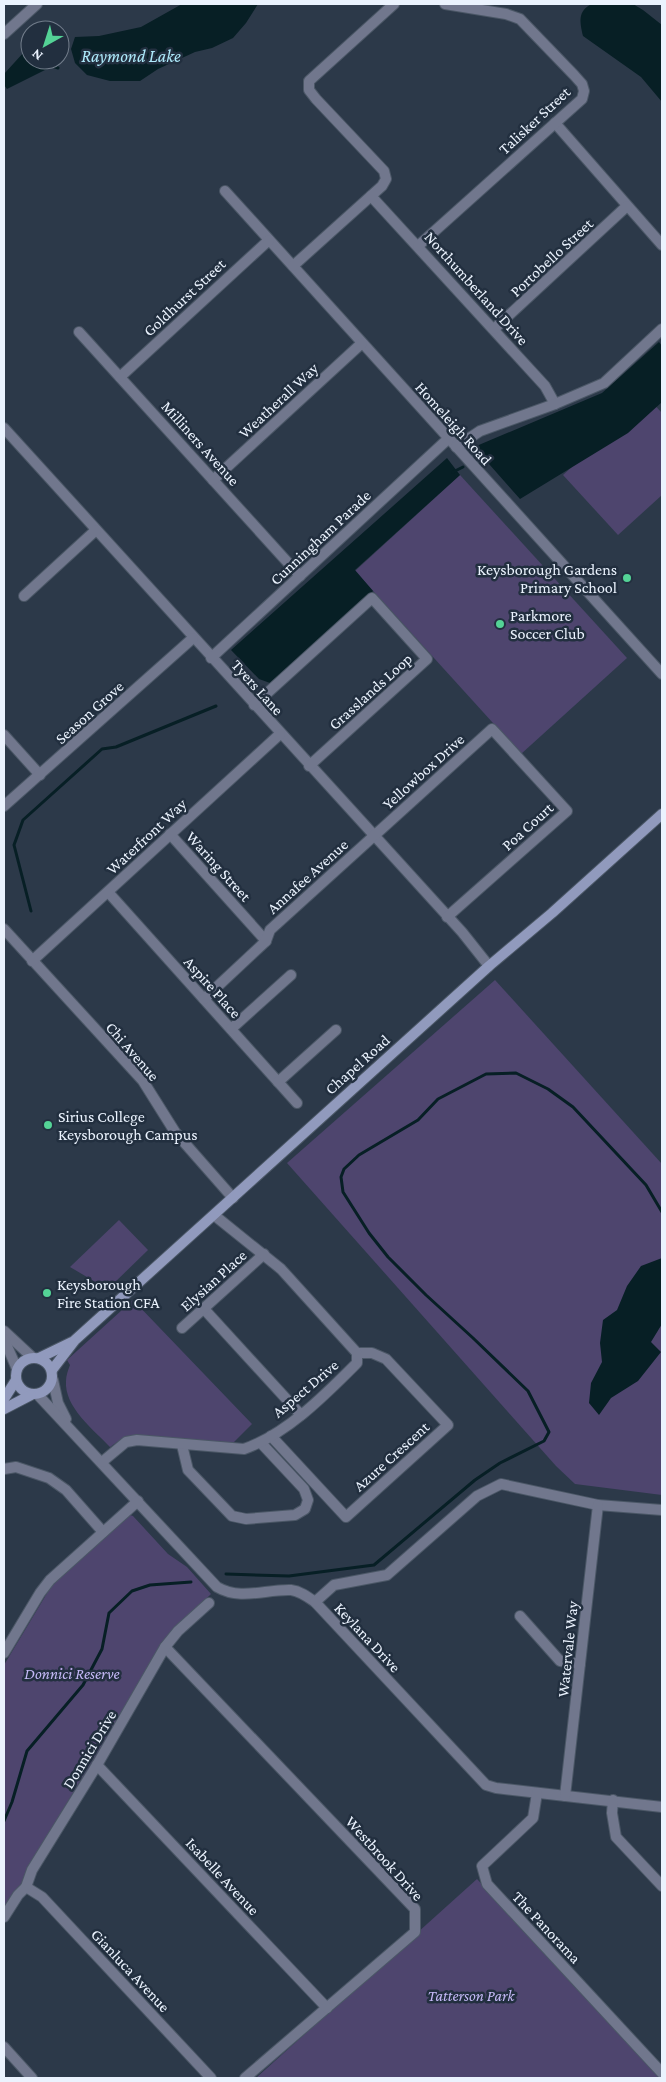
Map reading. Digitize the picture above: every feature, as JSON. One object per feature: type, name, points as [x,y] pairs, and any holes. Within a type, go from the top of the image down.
[{"type":"main road","name":"Chapel Road","points":[[52,1375],[75,1340],[489,966],[552,913],[662,814]]},
{"type":"main road","name":"Chapel Road","points":[[36,1358],[75,1340]]},
{"type":"main road","points":[[4,1399],[16,1380],[17,1369],[23,1361],[36,1358],[44,1361],[52,1375],[48,1390],[4,1409]]},
{"type":"main road","points":[[16,1380],[21,1390],[34,1395]]},
{"type":"street","points":[[4,34],[37,4]]},
{"type":"street","points":[[293,266],[382,186],[386,179],[384,171],[316,99],[310,90],[309,81],[394,4]]},
{"type":"street","name":"Talisker Street","points":[[418,246],[584,95],[584,88],[574,75],[520,19],[506,14],[445,4]]},
{"type":"street","points":[[555,123],[662,245]]},
{"type":"street","name":"Homeleigh Road","points":[[225,190],[662,674]]},
{"type":"street","name":"Northumberland Drive","points":[[371,196],[545,386],[555,404]]},
{"type":"street","name":"Portobello Street","points":[[494,329],[628,206]]},
{"type":"street","name":"Goldhurst Street","points":[[120,377],[269,240]]},
{"type":"street","points":[[456,447],[480,431],[555,404],[604,383],[662,330]]},
{"type":"street","name":"Milliners Avenue","points":[[79,332],[300,576]]},
{"type":"street","name":"Weatherall Way","points":[[213,480],[362,343]]},
{"type":"street","name":"Tyers Lane","points":[[4,428],[448,917],[489,966]]},
{"type":"street","name":"Cunningham Parade","points":[[211,658],[449,438]]},
{"type":"street","points":[[24,596],[96,530]]},
{"type":"street","name":"Grasslands Loop","points":[[254,705],[372,598],[427,659],[309,766]]},
{"type":"street","name":"Season Grove","points":[[4,806],[194,638]]},
{"type":"street","name":"Yellowbox Drive","points":[[373,836],[492,729]]},
{"type":"street","name":"Poa Court","points":[[448,917],[566,810],[492,729]]},
{"type":"street","name":"Waterfront Way","points":[[32,960],[280,734]]},
{"type":"street","points":[[4,735],[40,775]]},
{"type":"street","name":"Waring Street","points":[[170,834],[266,942]]},
{"type":"street","name":"Annafee Avenue","points":[[204,999],[266,942],[270,930],[373,836]]},
{"type":"street","name":"Aspire Place","points":[[108,892],[297,1103]]},
{"type":"street","name":"Chi Avenue","points":[[4,929],[143,1081],[175,1132],[233,1198]]},
{"type":"street","points":[[231,1029],[291,976]]},
{"type":"street","points":[[278,1082],[336,1030]]},
{"type":"street","name":"Aspect Drive","points":[[102,1462],[126,1442],[137,1440],[244,1449],[261,1443],[301,1415],[357,1363],[357,1353],[281,1270],[264,1254],[214,1215]]},
{"type":"street","name":"Elysian Place","points":[[182,1328],[264,1254]]},
{"type":"street","points":[[204,1309],[301,1415]]},
{"type":"street","points":[[4,1331],[36,1358]]},
{"type":"street","points":[[4,1338],[17,1369]]},
{"type":"street","name":"Azure Crescent","points":[[271,1436],[346,1516],[448,1425],[386,1359],[372,1353],[357,1353]]},
{"type":"street","name":"Keylana Drive","points":[[52,1375],[58,1403],[80,1439]]},
{"type":"street","name":"Keylana Drive","points":[[34,1395],[80,1439],[213,1582],[225,1592],[244,1594],[292,1590],[304,1594],[315,1602],[482,1782],[496,1788],[662,1807]]},
{"type":"street","points":[[182,1445],[188,1470],[232,1516],[246,1519],[295,1515],[305,1509],[308,1500],[304,1489],[261,1443]]},
{"type":"street","points":[[4,1469],[16,1467],[49,1478],[66,1490],[103,1532]]},
{"type":"street","points":[[315,1602],[334,1585],[387,1575],[477,1496],[501,1484],[598,1505],[662,1510]]},
{"type":"street","points":[[4,1653],[40,1593],[50,1580],[138,1501]]},
{"type":"street","name":"Watervale Way","points":[[565,1796],[598,1505]]},
{"type":"street","name":"Donnici Drive","points":[[4,1917],[18,1895],[26,1887],[32,1870],[97,1765],[165,1648],[178,1631],[209,1603]]},
{"type":"street","points":[[520,1616],[560,1661],[580,1664]]},
{"type":"street","name":"Westbrook Drive","points":[[165,1648],[416,1909],[415,1932],[245,2078]]},
{"type":"street","name":"Isabelle Avenue","points":[[97,1765],[327,2008]]},
{"type":"street","name":"The Panorama","points":[[537,1793],[533,1818],[482,1866],[487,1884],[662,2074]]},
{"type":"street","points":[[613,1800],[612,1813],[616,1836],[662,1886]]},
{"type":"street","name":"Gianluca Avenue","points":[[26,1887],[42,1897],[211,2078]]},
{"type":"street","points":[[4,2047],[32,2078]]},
{"type":"green space","points":[[648,398],[662,413],[662,495],[618,535],[563,475]]},
{"type":"green space","name":"Parkmore Soccer Club","points":[[460,475],[627,658],[521,754],[355,571]]},
{"type":"green space","points":[[495,980],[662,1164],[662,1495],[575,1484],[556,1466],[287,1163]]},
{"type":"green space","points":[[119,1220],[148,1250],[110,1287],[104,1287],[70,1267]]},
{"type":"green space","points":[[133,1300],[252,1424],[233,1443],[123,1438],[110,1447],[75,1409],[67,1391],[66,1377],[70,1365],[67,1360]]},
{"type":"green space","name":"Donnici Reserve","points":[[130,1515],[168,1554],[187,1567],[211,1594],[169,1635],[31,1862],[22,1885],[12,1894],[4,1907],[4,1665],[52,1585]]},
{"type":"green space","name":"Tatterson Park","points":[[477,1879],[662,2078],[256,2078]]},
{"type":"water","name":"Raymond Lake","points":[[182,4],[258,4],[246,23],[233,38],[212,48],[195,52],[158,69],[140,81],[110,81],[87,75],[75,63],[71,49],[75,37],[99,36],[141,27]]},
{"type":"water","points":[[592,4],[633,4],[662,25],[662,102],[641,77],[583,36],[581,17],[584,10]]},
{"type":"water","points":[[20,56],[20,70],[45,70],[7,89],[4,85],[4,74]]},
{"type":"water","points":[[659,342],[662,346],[662,402],[628,433],[520,499],[474,447],[602,393]]},
{"type":"water","points":[[447,458],[460,475],[355,570],[373,591],[270,683],[259,679],[231,650]]},
{"type":"water","points":[[662,1258],[662,1324],[651,1342],[661,1352],[638,1381],[611,1398],[599,1415],[589,1403],[591,1383],[602,1362],[600,1343],[603,1320],[617,1310],[627,1286],[641,1266]]},
{"type":"waterway","points":[[453,472],[463,467]]},
{"type":"waterway","points":[[31,911],[14,845],[23,820],[102,749],[116,747],[216,706]]},
{"type":"waterway","points":[[226,1574],[289,1576],[374,1565],[475,1480],[500,1463],[544,1441],[549,1432],[528,1391],[426,1295],[388,1257],[369,1233],[343,1192],[341,1177],[344,1169],[359,1155],[418,1120],[438,1099],[486,1074],[516,1073],[548,1089],[573,1107],[646,1185],[662,1212]]},
{"type":"waterway","points":[[4,1821],[12,1802],[27,1751],[83,1685],[102,1649],[109,1613],[132,1591],[150,1585],[191,1582]]},
{"type":"place","name":"Keysborough Gardens Primary School","points":[[627,578]]},
{"type":"place","name":"Parkmore Soccer Club","points":[[500,624]]},
{"type":"place","name":"Sirius College Keysborough Campus","points":[[48,1125]]},
{"type":"place","name":"Keysborough Fire Station CFA","points":[[47,1293]]}]
